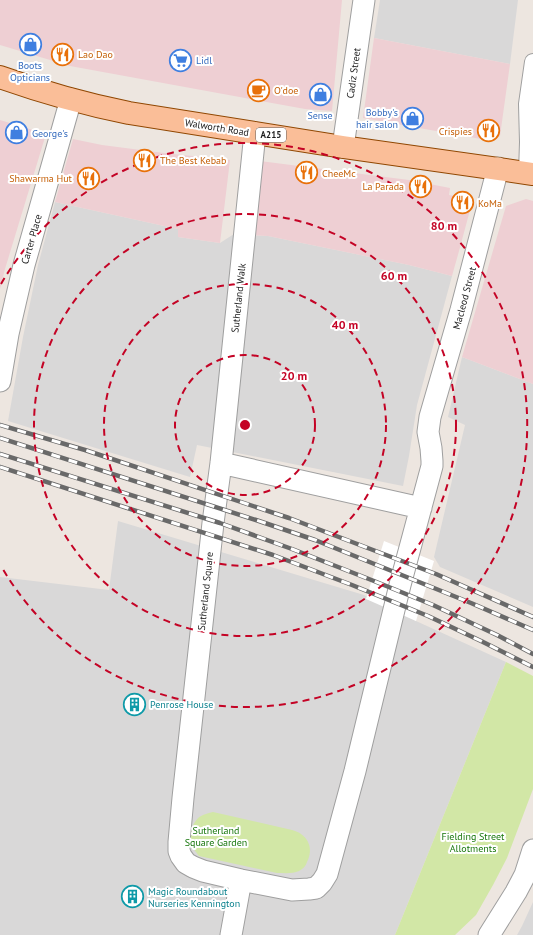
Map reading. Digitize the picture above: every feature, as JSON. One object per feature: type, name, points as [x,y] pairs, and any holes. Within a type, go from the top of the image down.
[{"type":"main road","name":"Walworth Road","points":[[0,77],[52,94],[129,112],[343,147],[530,173]]},
{"type":"street","name":"Cadiz Street","points":[[343,147],[364,0]]},
{"type":"street","points":[[530,173],[527,104],[533,62]]},
{"type":"street","name":"Carter Place","points":[[0,381],[8,334],[24,265],[71,99]]},
{"type":"street","name":"Sutherland Walk","points":[[221,463],[255,133]]},
{"type":"street","name":"Macleod Street","points":[[428,427],[461,310],[498,168]]},
{"type":"street","name":"Sutherland Square","points":[[221,463],[212,530],[184,790],[179,846],[181,856],[186,863],[193,868],[203,871],[292,890],[316,888],[327,874],[355,771],[400,585],[421,508],[432,462],[428,427]]},
{"type":"street","points":[[221,463],[421,508]]},
{"type":"street","points":[[488,935],[516,892],[525,875],[533,850]]},
{"type":"street","points":[[231,935],[241,880]]},
{"type":"shaded area","points":[[0,0],[342,0],[332,111],[305,109],[70,66],[0,45]]},
{"type":"shaded area","points":[[380,0],[518,0],[510,64],[374,38]]},
{"type":"shaded area","points":[[374,38],[510,64],[500,136],[492,141],[363,118]]},
{"type":"shaded area","points":[[0,120],[46,134],[0,289]]},
{"type":"shaded area","points":[[73,139],[102,145],[230,160],[220,243],[178,237],[178,229],[55,202]]},
{"type":"shaded area","points":[[245,159],[409,180],[450,188],[449,195],[473,199],[452,276],[409,265],[268,236],[234,234]]},
{"type":"shaded area","points":[[526,199],[533,201],[533,384],[462,357],[506,206]]},
{"type":"shaded area","points":[[55,202],[178,229],[178,237],[220,243],[234,234],[268,236],[409,265],[452,276],[417,405],[403,486],[197,445],[190,477],[8,421],[38,265]]},
{"type":"shaded area","points":[[462,357],[533,384],[533,607],[440,567],[434,557],[465,425],[448,417]]},
{"type":"shaded area","points":[[118,521],[364,595],[416,621],[506,662],[395,935],[0,935],[0,577],[109,590]]},
{"type":"shaded area","points":[[533,902],[533,935],[517,935],[522,926]]},
{"type":"green space","name":"Fielding Street Allotments","points":[[506,662],[533,676],[533,789],[507,858],[476,915],[455,935],[395,935]]},
{"type":"green space","name":"Sutherland Square Garden","points":[[213,812],[292,830],[299,833],[307,840],[310,847],[310,854],[306,865],[297,872],[277,873],[199,856],[193,848],[191,842],[192,828],[198,818]]},
{"type":"pier","points":[[384,541],[434,561],[416,621],[366,599]]},
{"type":"railway","points":[[0,425],[85,450],[289,518],[436,574],[533,617]]},
{"type":"railway","points":[[0,438],[315,540],[471,603],[533,630]]},
{"type":"railway","points":[[0,454],[220,523],[292,549],[433,605],[497,635],[533,654]]},
{"type":"railway","points":[[0,467],[273,555],[428,616],[533,667]]},
{"type":"place","name":"Boots Opticians","points":[[30,45]]},
{"type":"place","name":"Lao Dao","points":[[63,54]]},
{"type":"place","name":"Lidl","points":[[180,60]]},
{"type":"place","name":"O'doe","points":[[259,90]]},
{"type":"place","name":"Sense","points":[[320,95]]},
{"type":"place","name":"Bobby's hair salon","points":[[413,118]]},
{"type":"place","name":"Crispies","points":[[488,131]]},
{"type":"place","name":"George's","points":[[16,133]]},
{"type":"place","name":"The Best Kebab","points":[[144,160]]},
{"type":"place","name":"CheeMc","points":[[307,173]]},
{"type":"place","name":"Shawarma Hut","points":[[88,178]]},
{"type":"place","name":"La Parada","points":[[420,186]]},
{"type":"place","name":"KoMa","points":[[462,203]]},
{"type":"place","name":"Penrose House","points":[[135,704]]},
{"type":"place","name":"Magic Roundabout Nurseries Kennington","points":[[133,897]]}]
